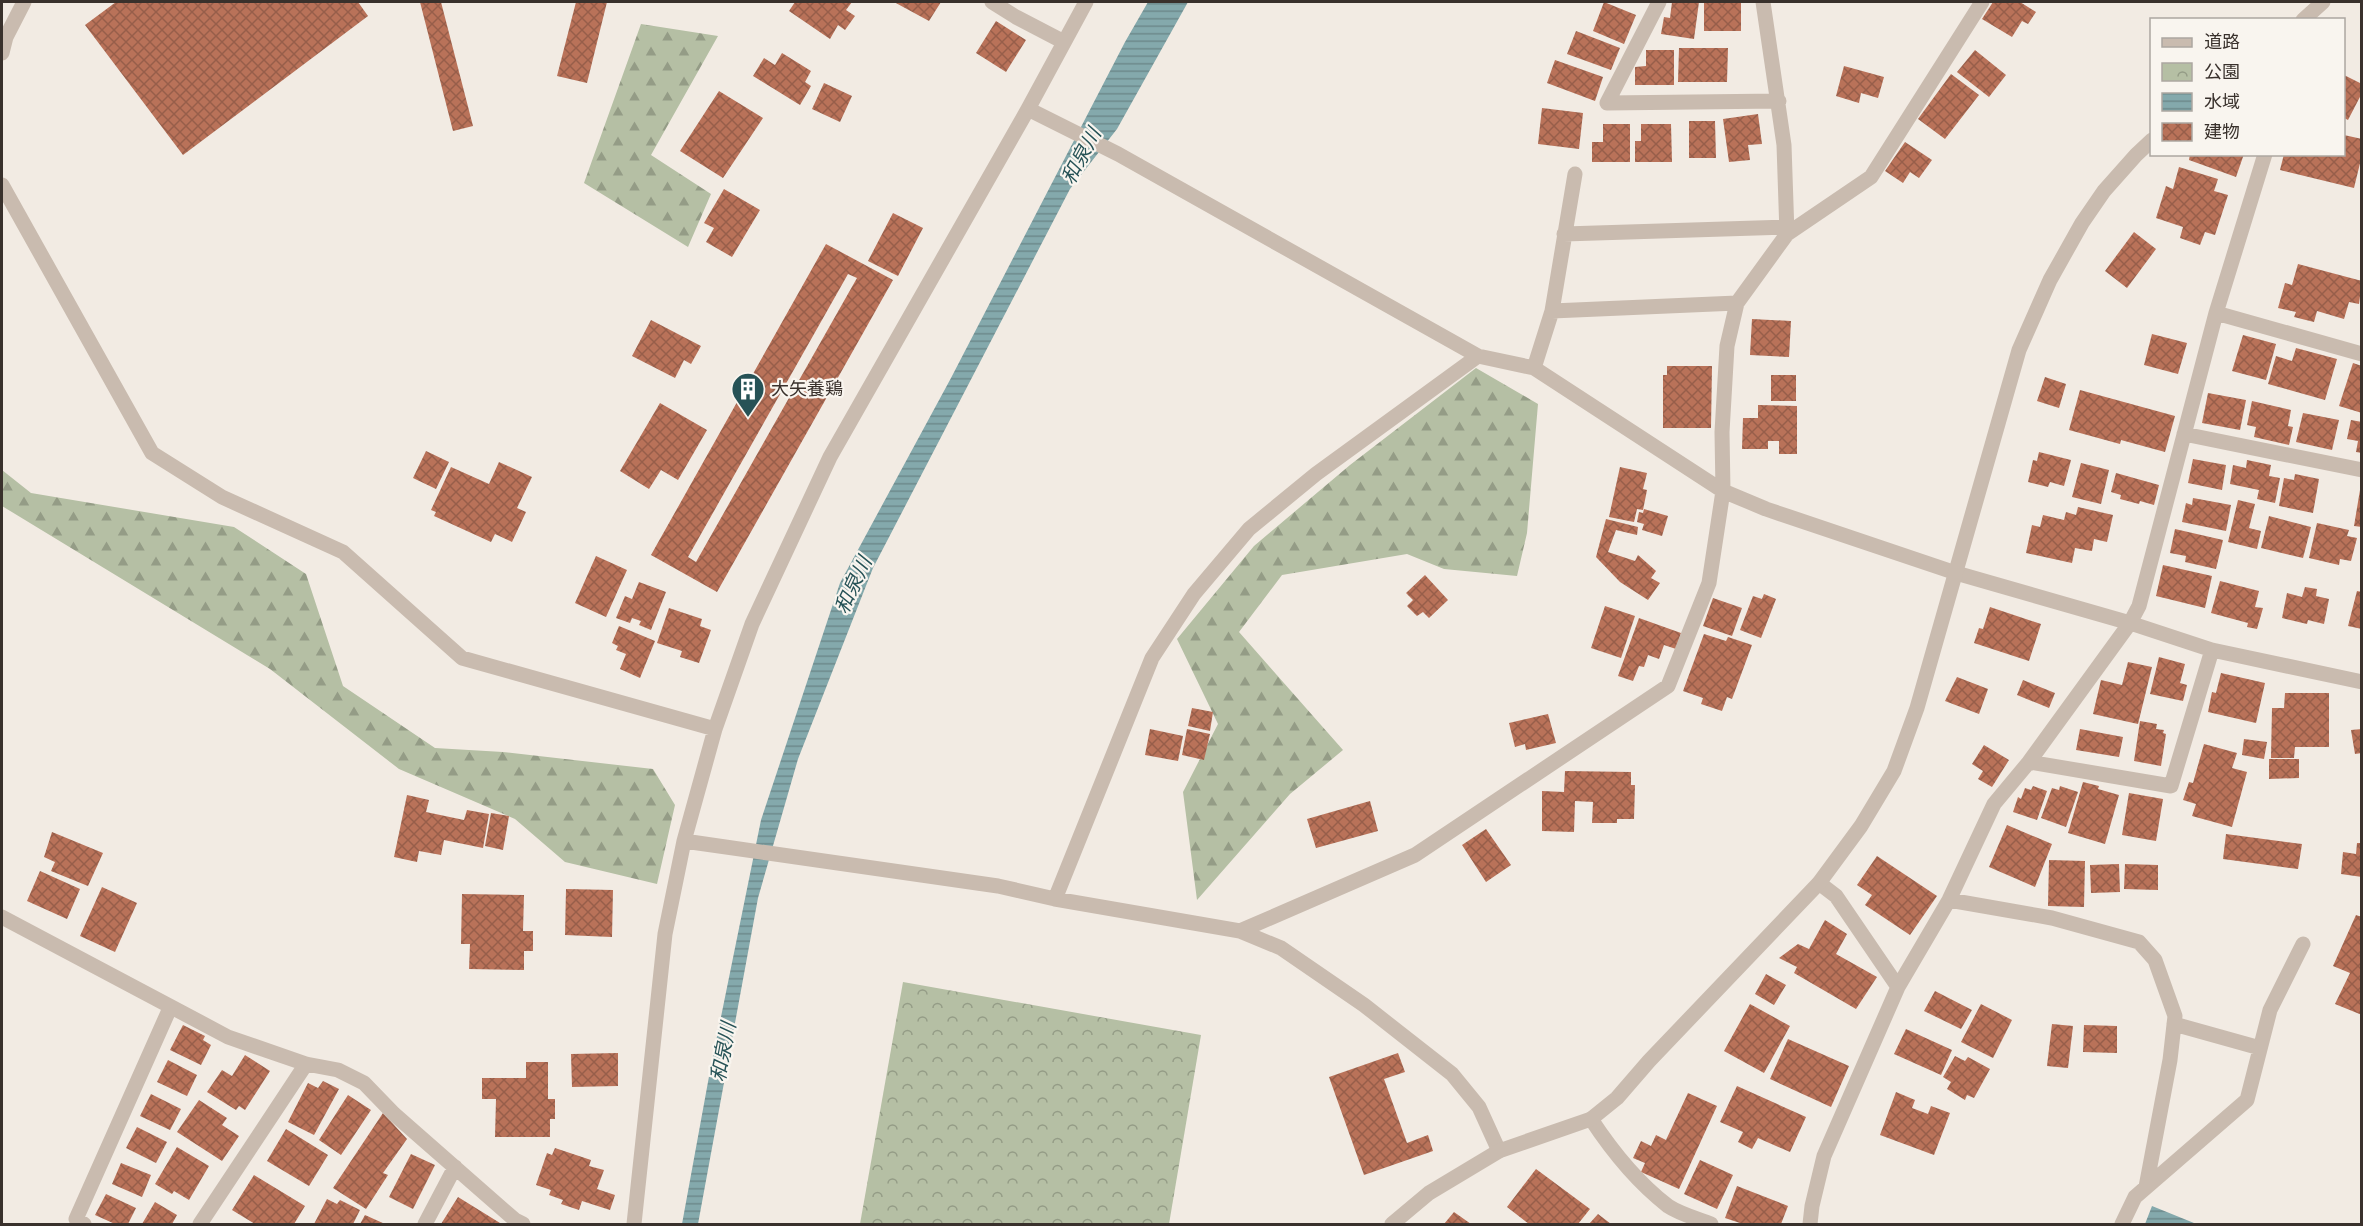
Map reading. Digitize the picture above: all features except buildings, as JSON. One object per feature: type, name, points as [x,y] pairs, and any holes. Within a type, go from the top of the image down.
[{"type":"street","points":[[2,53],[6,37],[24,2]]},
{"type":"street","points":[[992,2],[1064,42]]},
{"type":"street","points":[[634,1224],[665,934],[684,841],[715,729],[752,624],[830,457],[1028,109],[1086,2]]},
{"type":"street","points":[[1659,2],[1607,103],[1779,101]]},
{"type":"street","points":[[1763,2],[1784,145],[1787,231]]},
{"type":"street","points":[[1240,931],[1415,855],[1668,686],[1709,582],[1723,491],[1722,432],[1727,346],[1737,303],[1787,231],[1871,177],[1982,2]]},
{"type":"street","points":[[2305,18],[2323,2]]},
{"type":"street","points":[[1028,109],[1118,154],[1478,356],[1534,368],[1723,491],[1766,509],[1956,573],[2130,623],[2212,650],[2361,682]]},
{"type":"street","points":[[1392,1224],[1429,1193],[1499,1151],[1591,1119],[1617,1098],[1819,883],[1861,826],[1893,771],[1917,708],[2019,350],[2050,280],[2082,223],[2104,191],[2150,141]]},
{"type":"street","points":[[1810,1224],[1824,1156],[1898,987],[1949,900],[1994,804],[2029,762],[2130,623],[2139,606],[2216,313],[2264,156]]},
{"type":"street","points":[[1534,368],[1552,311],[1575,174]]},
{"type":"street","points":[[2,185],[152,453],[222,497],[343,552],[462,658],[715,729]]},
{"type":"street","points":[[1564,234],[1787,231]]},
{"type":"street","points":[[1552,311],[1737,303]]},
{"type":"street","points":[[2216,313],[2361,354]]},
{"type":"street","points":[[1055,899],[1152,658],[1194,594],[1249,529],[1316,474],[1478,356]]},
{"type":"street","points":[[2184,434],[2361,470]]},
{"type":"street","points":[[2029,762],[2170,786],[2212,650]]},
{"type":"street","points":[[684,841],[901,870],[1240,931],[1281,948],[1364,1005],[1452,1074],[1479,1107],[1499,1151]]},
{"type":"street","points":[[1819,883],[1836,896],[1898,987]]},
{"type":"street","points":[[1949,900],[2052,918],[2139,942],[2155,960],[2175,1016],[2146,1187]]},
{"type":"street","points":[[2,917],[228,1037],[306,1064],[338,1070],[364,1083],[394,1114],[523,1224]]},
{"type":"street","points":[[2122,1224],[2135,1197],[2247,1100],[2270,1010],[2303,944]]},
{"type":"street","points":[[84,1224],[76,1219],[170,1008]]},
{"type":"street","points":[[2174,1024],[2260,1048]]},
{"type":"street","points":[[200,1224],[306,1064]]},
{"type":"street","points":[[1591,1119],[1608,1146],[1630,1171],[1670,1207],[1711,1224]]},
{"type":"street","points":[[425,1224],[455,1167]]},
{"type":"green space","points":[[641,24],[718,36],[651,155],[711,194],[688,247],[584,183]]},
{"type":"green space","points":[[1476,368],[1538,404],[1527,533],[1517,576],[1444,569],[1407,554],[1282,575],[1239,632],[1343,750],[1290,794],[1197,900],[1183,792],[1218,724],[1177,639],[1254,546],[1350,465]]},
{"type":"green space","points":[[2,470],[31,493],[234,527],[306,574],[343,686],[435,748],[503,752],[653,769],[675,805],[657,884],[565,862],[515,819],[399,769],[270,669],[2,506]]},
{"type":"green space","points":[[903,982],[1201,1035],[1169,1224],[860,1224]]},
{"type":"water","name":"和泉川","points":[[1148,2],[1188,2],[1117,129],[1070,189],[873,568],[798,759],[758,898],[698,1224],[682,1224],[710,1071],[761,820],[840,583],[951,378],[1125,42]]},
{"type":"water","points":[[2152,1206],[2194,1223],[2194,1224],[2145,1224]]},
{"type":"place","name":"大矢養鶏","points":[[748,418]]}]
